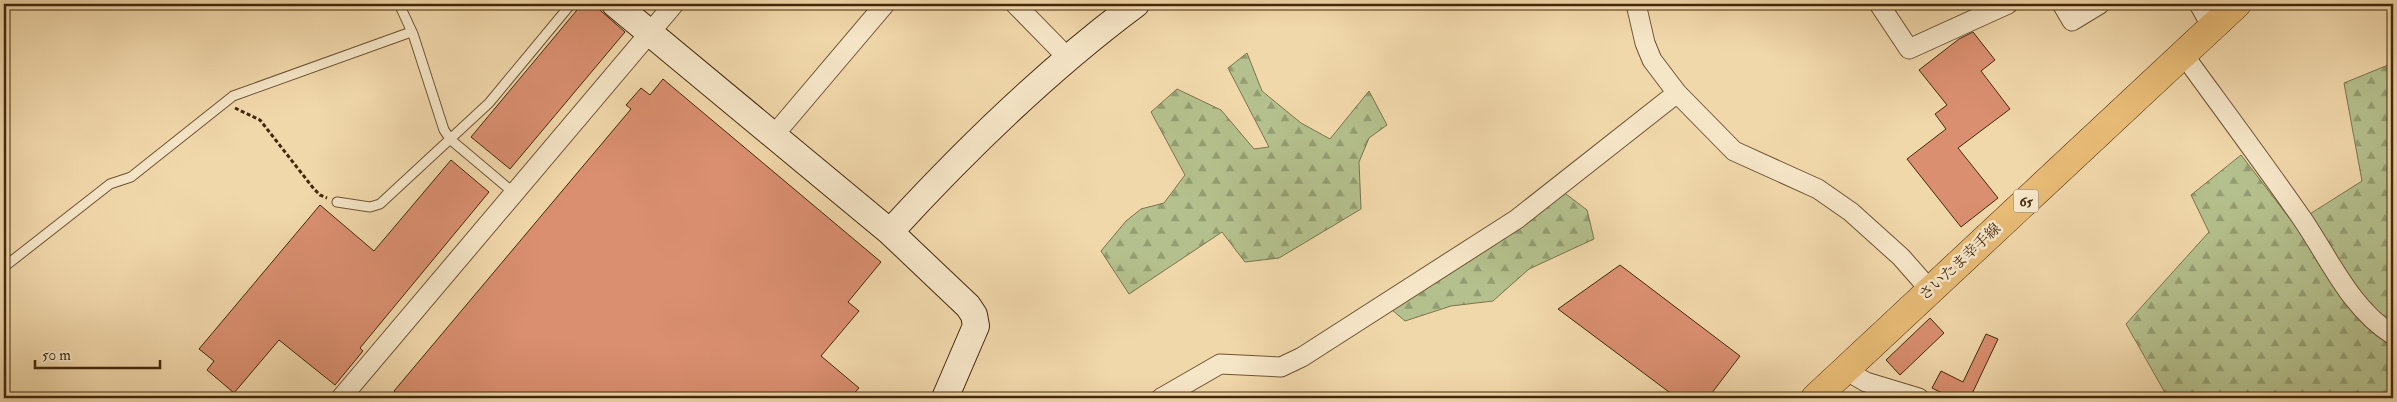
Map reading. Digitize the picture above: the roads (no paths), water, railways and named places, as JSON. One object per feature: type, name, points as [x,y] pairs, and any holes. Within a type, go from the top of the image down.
[{"type":"main road","name":"さいたま幸手線","points":[[1815,398],[2237,4]]},
{"type":"street","points":[[615,4],[890,232],[968,306],[974,315],[976,326],[945,398]]},
{"type":"street","points":[[341,398],[674,4]]},
{"type":"street","points":[[774,135],[885,4]]},
{"type":"street","points":[[1016,4],[1068,58]]},
{"type":"street","points":[[890,232],[948,168],[1068,58],[1136,4]]},
{"type":"street","points":[[1636,4],[1645,43],[1652,60],[1677,93],[1734,151],[1818,189],[1850,212],[1901,257],[1930,290]]},
{"type":"street","points":[[1879,4],[1909,49],[2008,4]]},
{"type":"street","points":[[2062,4],[2072,21],[2100,4]]},
{"type":"street","points":[[2199,4],[2212,27]]},
{"type":"street","points":[[2183,54],[2304,222],[2328,262],[2373,322],[2393,335]]},
{"type":"street","points":[[1161,398],[1220,364],[1281,367],[1302,357],[1517,219],[1677,93]]},
{"type":"street","points":[[1846,370],[1866,382],[1919,398]]},
{"type":"lane","points":[[399,4],[411,32],[444,130],[451,140],[514,193]]},
{"type":"lane","points":[[337,202],[370,207],[380,204],[489,103],[571,4]]},
{"type":"lane","points":[[4,267],[110,184],[131,176],[233,96],[411,32]]}]
